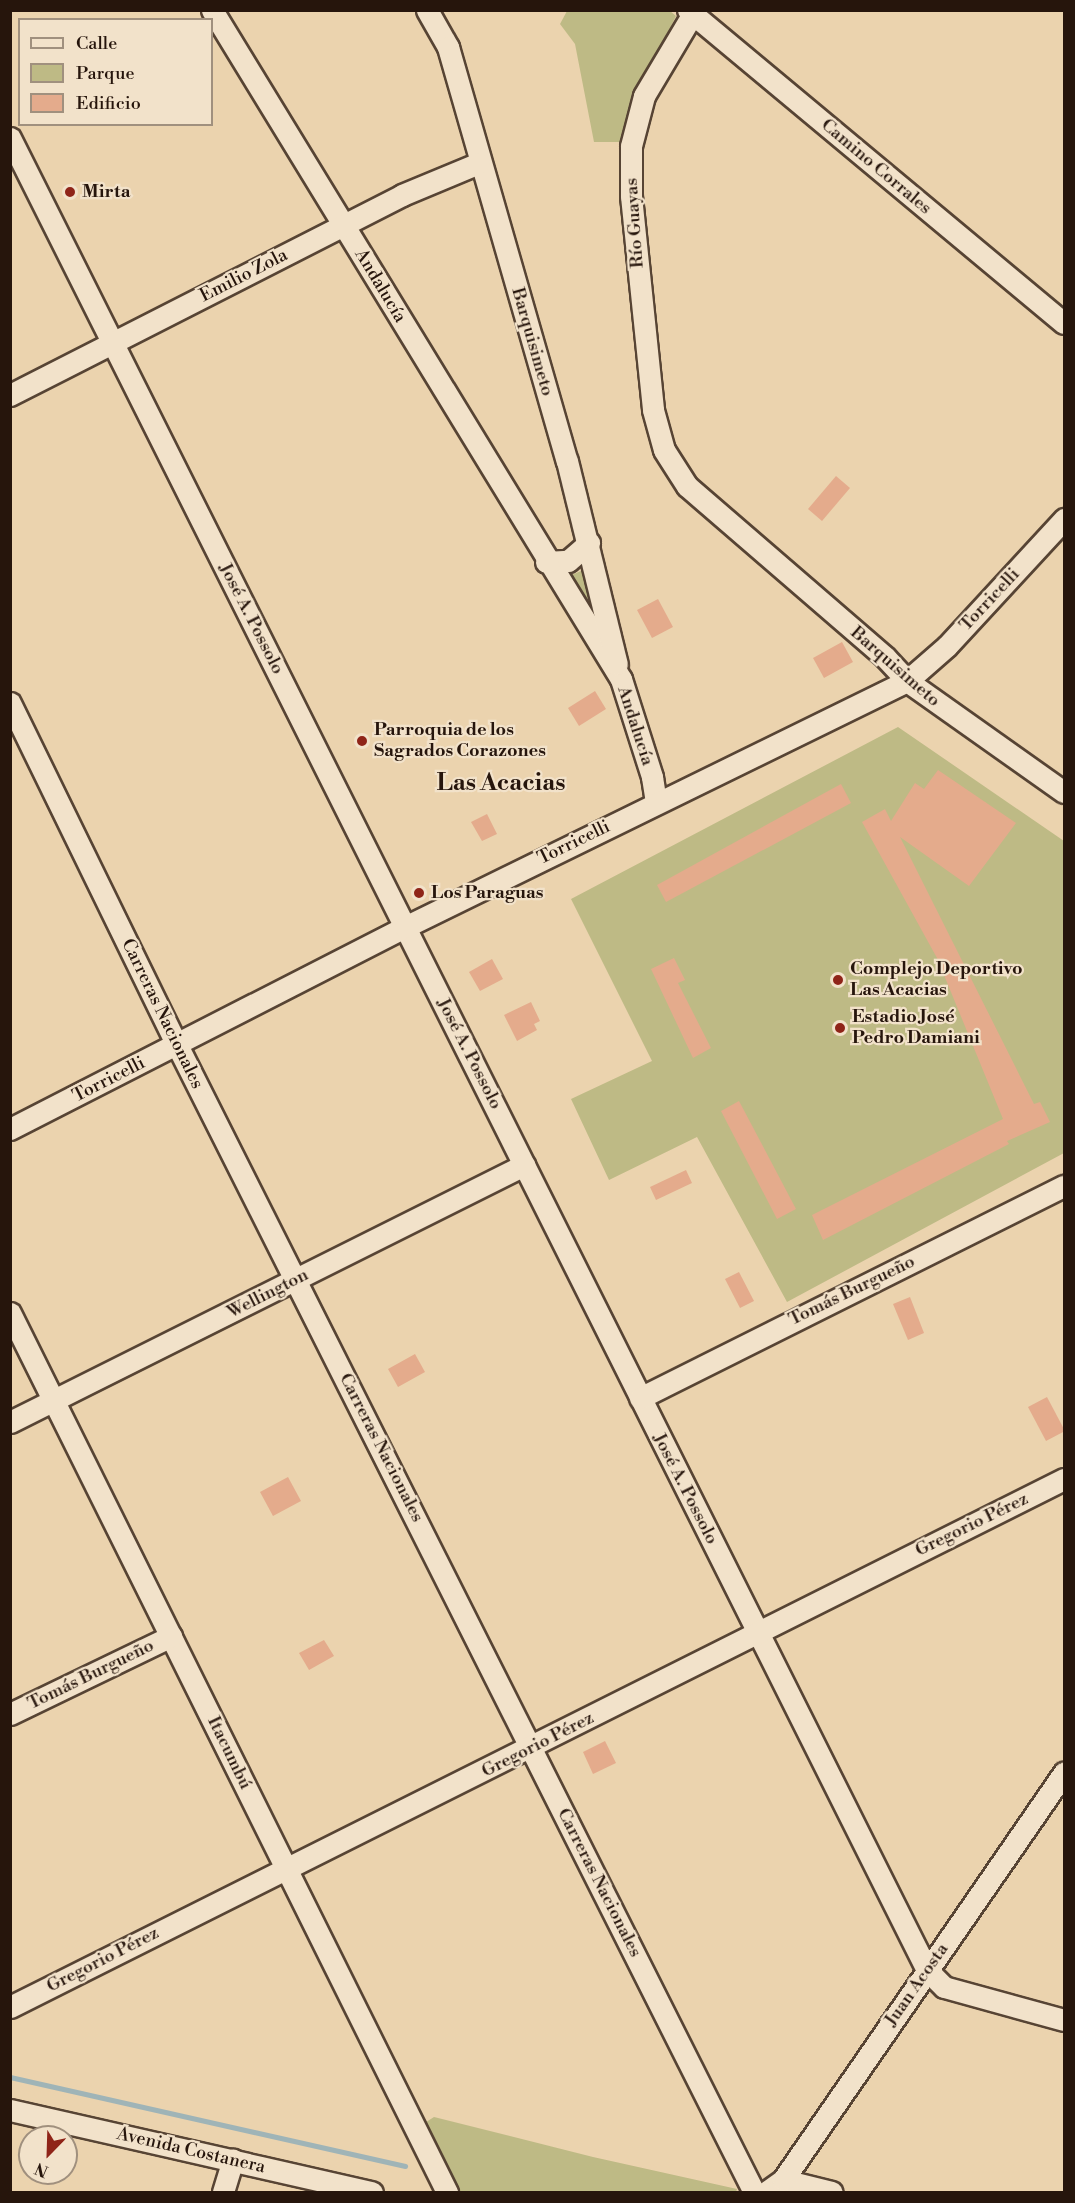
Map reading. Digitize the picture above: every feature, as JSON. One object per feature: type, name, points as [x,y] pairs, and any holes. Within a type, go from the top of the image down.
[{"type":"street","name":"Andalucía","points":[[212,10],[546,562],[621,679],[652,777],[656,803]]},
{"type":"street","name":"Barquisimeto","points":[[427,10],[448,47],[479,163],[589,543],[621,679]]},
{"type":"street","name":"Camino Corrales","points":[[692,12],[1065,323]]},
{"type":"street","name":"Río Guayas","points":[[664,450],[653,410],[631,196],[632,146],[644,96],[692,12]]},
{"type":"street","name":"José A. Possolo","points":[[10,138],[927,1970]]},
{"type":"street","name":"Emilio Zola","points":[[10,395],[460,168],[479,163]]},
{"type":"street","name":"Barquisimeto","points":[[664,450],[687,486],[885,657],[908,681],[1065,792]]},
{"type":"street","name":"Torricelli","points":[[10,1130],[405,927],[908,681],[947,646],[1065,519]]},
{"type":"street","points":[[546,562],[568,561],[589,543]]},
{"type":"street","name":"Carreras Nacionales","points":[[10,703],[177,1045],[754,2193]]},
{"type":"street","name":"Wellington","points":[[10,1422],[524,1165]]},
{"type":"street","name":"Tomás Burgueño","points":[[640,1398],[1065,1186]]},
{"type":"street","name":"Itacumbú","points":[[10,1313],[447,2193]]},
{"type":"street","name":"Gregorio Pérez","points":[[10,2007],[286,1868],[532,1749],[756,1631],[1065,1479]]},
{"type":"street","name":"Tomás Burgueño","points":[[10,1714],[171,1636]]},
{"type":"street","name":"Juan Acosta","points":[[774,2186],[1065,1773]]},
{"type":"street","points":[[927,1970],[944,1988],[1065,2020]]},
{"type":"street","name":"Avenida Costanera","points":[[10,2110],[372,2193]]},
{"type":"street","points":[[223,2193],[232,2160]]},
{"type":"street","points":[[774,2186],[832,2193]]},
{"type":"green space","points":[[567,11],[670,11],[676,16],[629,111],[621,142],[594,142],[575,44],[560,24]]},
{"type":"green space","points":[[588,568],[595,618],[569,576]]},
{"type":"green space","name":"Estadio José Pedro Damiani","points":[[898,727],[1064,841],[1064,1153],[787,1302],[697,1137],[609,1180],[571,1099],[652,1061],[571,899]]},
{"type":"green space","points":[[434,2117],[593,2157],[737,2189],[736,2192],[458,2192],[423,2124]]},
{"type":"building","points":[[836,476],[850,488],[822,521],[808,509]]},
{"type":"building","points":[[658,599],[673,627],[652,638],[637,610]]},
{"type":"building","points":[[842,642],[853,662],[824,678],[813,658]]},
{"type":"building","points":[[595,691],[606,709],[579,726],[568,708]]},
{"type":"building","points":[[938,770],[1016,823],[969,886],[900,837],[1034,1104],[1040,1102],[1050,1122],[1007,1141],[1009,1144],[823,1240],[812,1215],[1003,1119],[937,958],[862,822],[885,809],[891,821],[915,783],[924,789]]},
{"type":"building","points":[[841,784],[851,803],[666,902],[657,885]]},
{"type":"building","points":[[487,814],[497,834],[482,841],[471,822]]},
{"type":"building","points":[[674,958],[685,980],[678,983],[711,1048],[693,1058],[651,969]]},
{"type":"building","points":[[492,959],[503,979],[480,991],[469,972]]},
{"type":"building","points":[[531,1002],[540,1021],[534,1024],[537,1030],[517,1041],[504,1015]]},
{"type":"building","points":[[739,1101],[796,1209],[777,1219],[721,1111]]},
{"type":"building","points":[[686,1170],[692,1183],[656,1200],[650,1187]]},
{"type":"building","points":[[739,1272],[754,1301],[740,1308],[725,1279]]},
{"type":"building","points":[[910,1297],[924,1333],[908,1340],[893,1304]]},
{"type":"building","points":[[415,1354],[425,1372],[398,1387],[388,1369]]},
{"type":"building","points":[[1047,1397],[1065,1431],[1046,1441],[1028,1407]]},
{"type":"building","points":[[288,1477],[301,1501],[273,1516],[260,1492]]},
{"type":"building","points":[[324,1640],[334,1656],[309,1670],[299,1653]]},
{"type":"building","points":[[605,1741],[616,1763],[593,1774],[583,1752]]},
{"type":"waterway","points":[[10,2077],[405,2166]]},
{"type":"place","name":"Mirta","points":[[70,192]]},
{"type":"place","name":"Parroquia de los Sagrados Corazones","points":[[362,741]]},
{"type":"place","name":"Los Paraguas","points":[[419,893]]},
{"type":"place","name":"Complejo Deportivo Las Acacias","points":[[838,980]]},
{"type":"place","name":"Estadio José Pedro Damiani","points":[[840,1028]]},
{"type":"district","name":"Las Acacias","points":[[501,784]]}]
